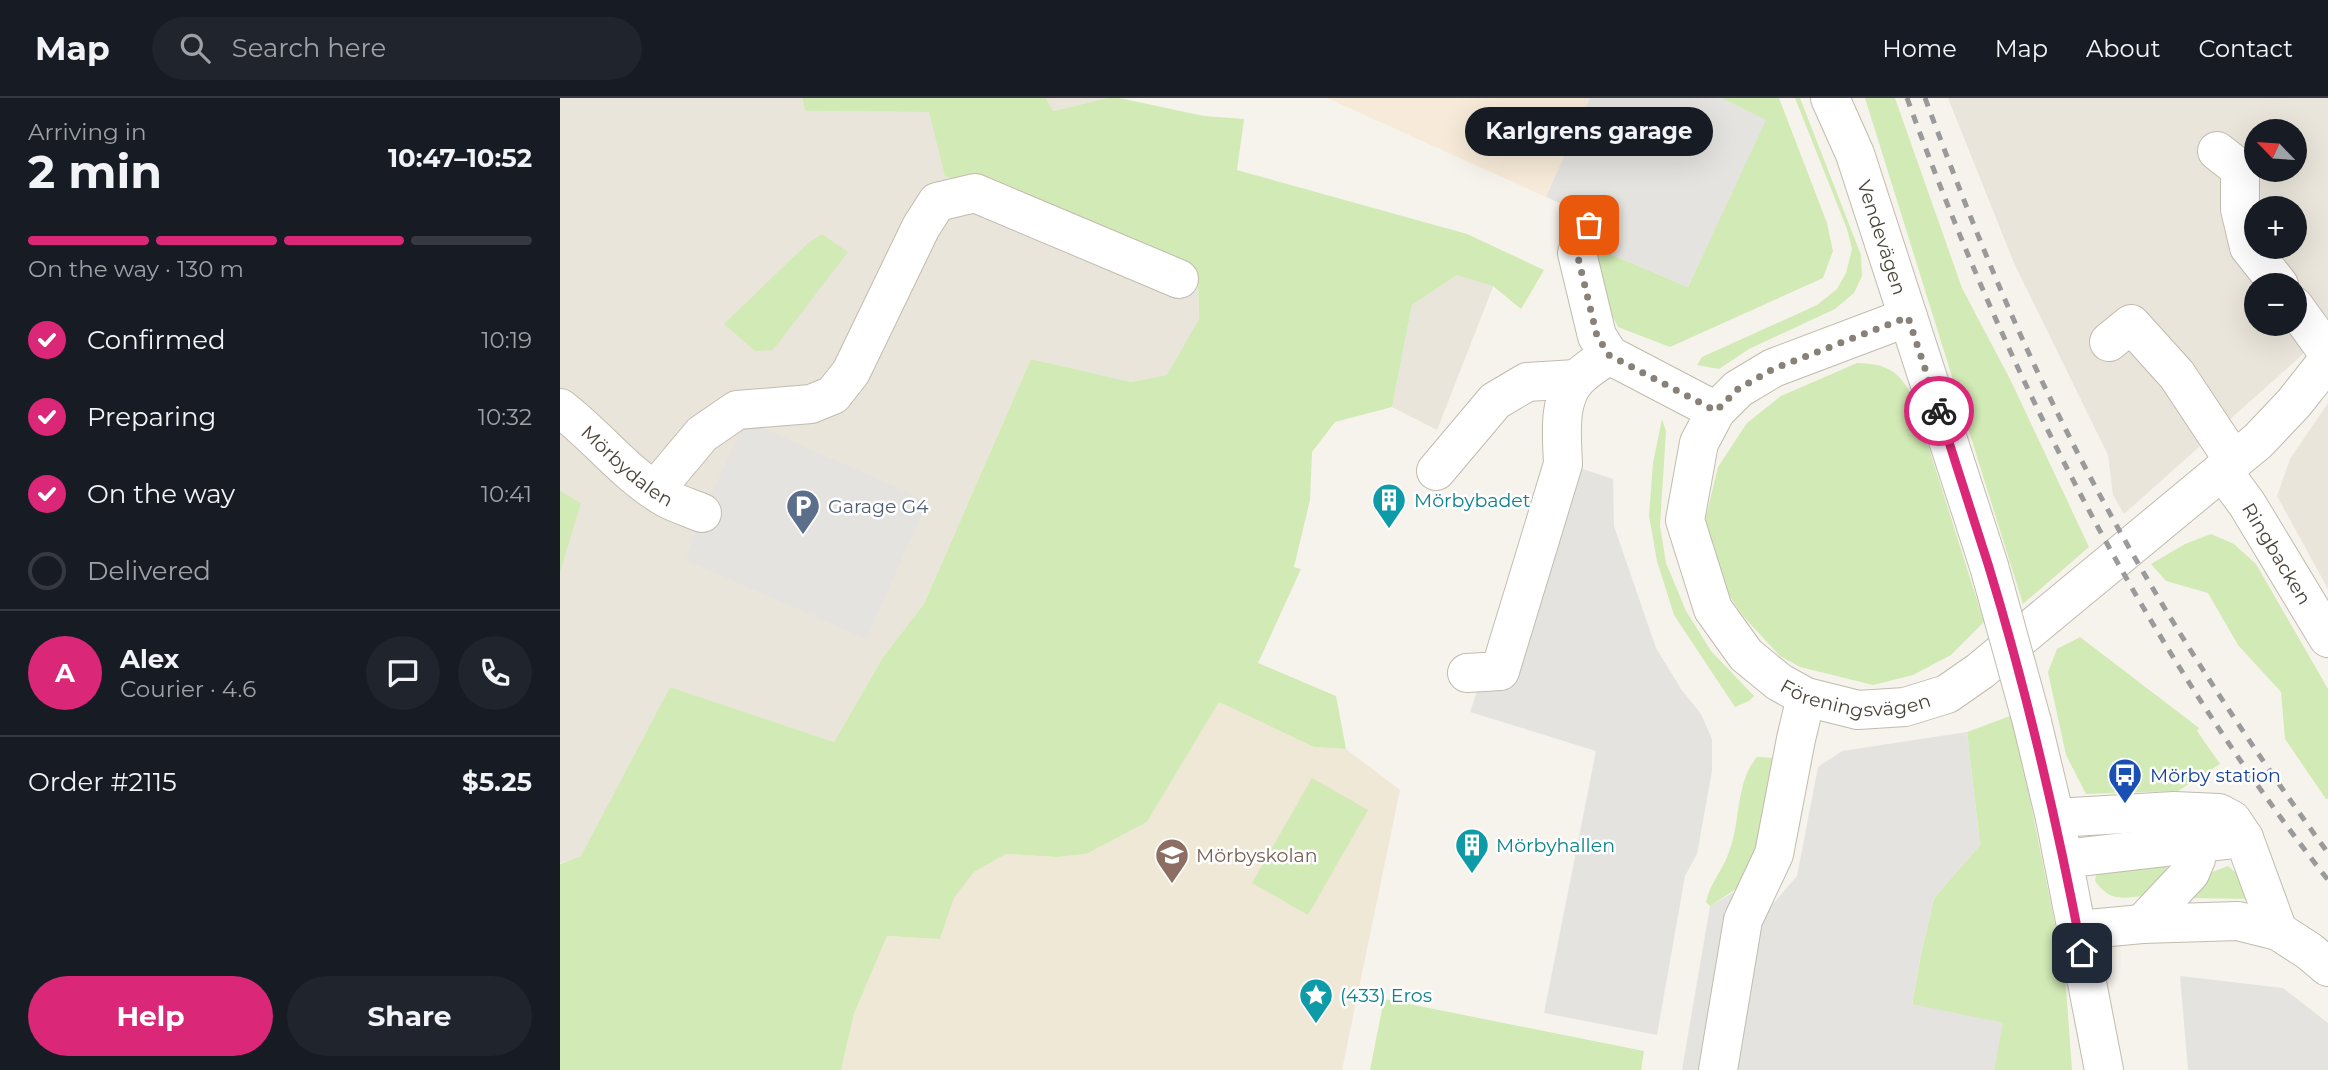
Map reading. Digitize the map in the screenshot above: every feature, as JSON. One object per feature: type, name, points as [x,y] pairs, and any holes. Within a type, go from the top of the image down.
[{"type":"street","name":"Vendevägen","points":[[1830,98],[1855,154],[1989,566],[2055,817],[2104,1070]]},
{"type":"street","points":[[2217,151],[2240,169],[2240,209],[2249,247],[2269,273]]},
{"type":"street","points":[[655,490],[702,434],[737,410],[811,404],[833,395],[851,372],[921,227],[937,202],[975,193],[1179,279]]},
{"type":"street","points":[[1589,225],[1577,253],[1597,336],[1609,355],[1716,411]]},
{"type":"street","name":"Föreningsvägen","points":[[1908,317],[1773,369],[1738,389],[1716,411],[1699,443],[1685,520],[1713,609],[1746,655],[1779,682],[1806,697],[1858,710],[1905,707],[1947,694],[1980,671],[2258,441],[2294,403],[2328,360]]},
{"type":"street","name":"Ringbacken","points":[[2109,342],[2131,324],[2177,375],[2247,504],[2328,638]]},
{"type":"street","points":[[2307,324],[2328,353]]},
{"type":"street","points":[[1467,673],[1500,670],[1563,464],[1564,403],[1576,379],[1609,355]]},
{"type":"street","points":[[1436,471],[1495,401],[1527,383],[1576,379]]},
{"type":"street","name":"Mörbydalen","points":[[572,417],[655,490],[702,513]]},
{"type":"street","points":[[1718,1070],[1743,920],[1774,854],[1806,697]]},
{"type":"street","points":[[2055,817],[2174,811],[2219,813],[2232,820],[2244,838],[2278,931]]},
{"type":"street","points":[[2063,859],[2244,838]]},
{"type":"street","points":[[2142,924],[2190,873],[2198,845]]},
{"type":"street","points":[[2078,930],[2142,924],[2238,921],[2278,931],[2328,967]]},
{"type":"shaded area","points":[[560,98],[802,98],[807,111],[929,112],[991,190],[1198,273],[1199,319],[1168,375],[1131,382],[1031,359],[924,604],[883,657],[834,742],[670,687],[581,857],[560,863]]},
{"type":"shaded area","points":[[1046,98],[1109,98],[1053,111]]},
{"type":"shaded area","points":[[1327,98],[1590,98],[1546,197]]},
{"type":"shaded area","points":[[1590,98],[1721,98],[1766,120],[1688,287],[1601,250],[1589,225],[1566,206],[1546,197]]},
{"type":"shaded area","points":[[1948,98],[2328,98],[2328,318],[2302,355],[2124,514],[2113,495],[2108,455],[2014,263]]},
{"type":"shaded area","points":[[1500,269],[1437,430],[1392,407],[1412,305],[1457,275]]},
{"type":"shaded area","points":[[2328,403],[2328,589],[2277,496],[2290,459]]},
{"type":"shaded area","name":"Garage G4","points":[[746,421],[928,501],[866,639],[685,560],[702,513]]},
{"type":"shaded area","points":[[1556,460],[1613,479],[1614,526],[1656,648],[1681,689],[1701,714],[1712,739],[1712,771],[1697,854],[1685,876],[1657,1035],[1544,1013],[1596,751],[1470,712]]},
{"type":"shaded area","name":"Mörbyskolan","points":[[1219,702],[1314,747],[1346,749],[1400,790],[1342,1070],[841,1070],[854,1014],[887,936],[940,939],[954,898],[974,872],[1006,854],[1056,857],[1085,854],[1147,822]]},
{"type":"shaded area","points":[[1967,732],[1980,845],[1934,898],[1912,1004],[2003,1023],[1994,1070],[1728,1070],[1753,927],[1797,876],[1818,767],[1842,751]]},
{"type":"shaded area","points":[[1734,892],[1704,1070],[1682,1070],[1710,906]]},
{"type":"shaded area","points":[[2180,976],[2283,988],[2328,1023],[2328,1070],[2188,1070]]},
{"type":"green space","points":[[802,98],[1046,98],[1053,111],[1108,98],[1119,98],[1204,116],[1244,119],[1237,170],[1467,234],[1544,270],[1521,309],[1493,286],[1457,275],[1412,305],[1392,407],[1335,422],[1312,452],[1310,500],[1294,567],[1301,569],[1258,663],[1336,696],[1346,749],[1314,747],[1219,702],[1147,822],[1086,854],[1056,857],[1006,854],[974,872],[954,898],[940,939],[887,936],[854,1014],[841,1070],[560,1070],[560,864],[581,856],[670,687],[834,742],[883,657],[924,604],[1031,359],[1131,382],[1167,375],[1199,319],[1198,273],[991,190],[945,176],[929,112],[806,111]]},
{"type":"green space","points":[[1721,98],[1779,98],[1827,223],[1833,251],[1823,278],[1670,347],[1618,327],[1607,305],[1595,259],[1601,250],[1688,287],[1765,120]]},
{"type":"green space","points":[[1795,98],[1800,98],[1861,255],[1862,276],[1854,293],[1835,309],[1749,349],[1719,369],[1697,365],[1702,357],[1817,305],[1837,289],[1846,273],[1852,249],[1847,229]]},
{"type":"green space","points":[[1865,98],[1895,98],[1962,288],[2011,381],[2089,547],[2023,604]]},
{"type":"green space","points":[[822,234],[848,252],[773,350],[755,351],[724,324],[808,243]]},
{"type":"green space","points":[[1857,363],[1885,367],[1903,381],[1913,398],[1984,622],[1951,655],[1913,675],[1873,685],[1800,667],[1780,656],[1743,616],[1717,577],[1703,529],[1718,467],[1747,423],[1781,396]]},
{"type":"green space","points":[[1662,419],[1666,431],[1660,526],[1666,563],[1686,611],[1711,651],[1754,696],[1735,707],[1674,615],[1657,561],[1649,516],[1653,463]]},
{"type":"green space","points":[[560,491],[581,503],[560,572]]},
{"type":"green space","points":[[2211,534],[2234,544],[2256,564],[2328,689],[2328,799],[2285,739],[2281,692],[2238,645],[2208,593],[2166,581],[2151,564],[2185,544]]},
{"type":"green space","points":[[2080,637],[2199,728],[2197,731],[2220,764],[2178,791],[2086,794],[2066,755],[2048,672],[2057,649]]},
{"type":"green space","points":[[2013,715],[2065,974],[2072,1070],[1994,1070],[2002,1023],[1912,1005],[1934,898],[1980,845],[1967,732]]},
{"type":"green space","points":[[1757,757],[1778,758],[1754,877],[1710,906],[1706,902],[1708,895],[1729,852],[1745,779]]},
{"type":"green space","points":[[1312,778],[1368,810],[1308,915],[1252,883]]},
{"type":"green space","points":[[2166,861],[2167,868],[2145,896],[2111,896],[2095,881],[2097,871]]},
{"type":"green space","points":[[2228,866],[2243,879],[2250,899],[2187,898],[2205,875]]},
{"type":"green space","points":[[1384,999],[1644,1051],[1641,1070],[1370,1070]]},
{"type":"railway","points":[[1907,98],[1990,305],[2086,506],[2199,698],[2261,790],[2328,880]]},
{"type":"railway","points":[[1925,98],[2008,307],[2095,485],[2188,647],[2328,853]]},
{"type":"way so far","points":[[1589,225],[1577,253],[1597,336],[1609,355],[1716,411],[1738,389],[1773,369],[1908,317],[1939,411]]},
{"type":"place","name":"Karlgrens garage","points":[[1589,225]]},
{"type":"place","name":"Mörbybadet","points":[[1389,530]]},
{"type":"place","name":"Garage G4","points":[[803,536]]},
{"type":"place","name":"Mörby station","points":[[2125,805]]},
{"type":"place","name":"Mörbyhallen","points":[[1472,875]]},
{"type":"place","name":"Mörbyskolan","points":[[1172,885]]},
{"type":"place","name":"(433) Eros","points":[[1316,1025]]},
{"type":"route","points":[[1939,411],[1989,566],[2032,722],[2055,817],[2082,953]]}]
